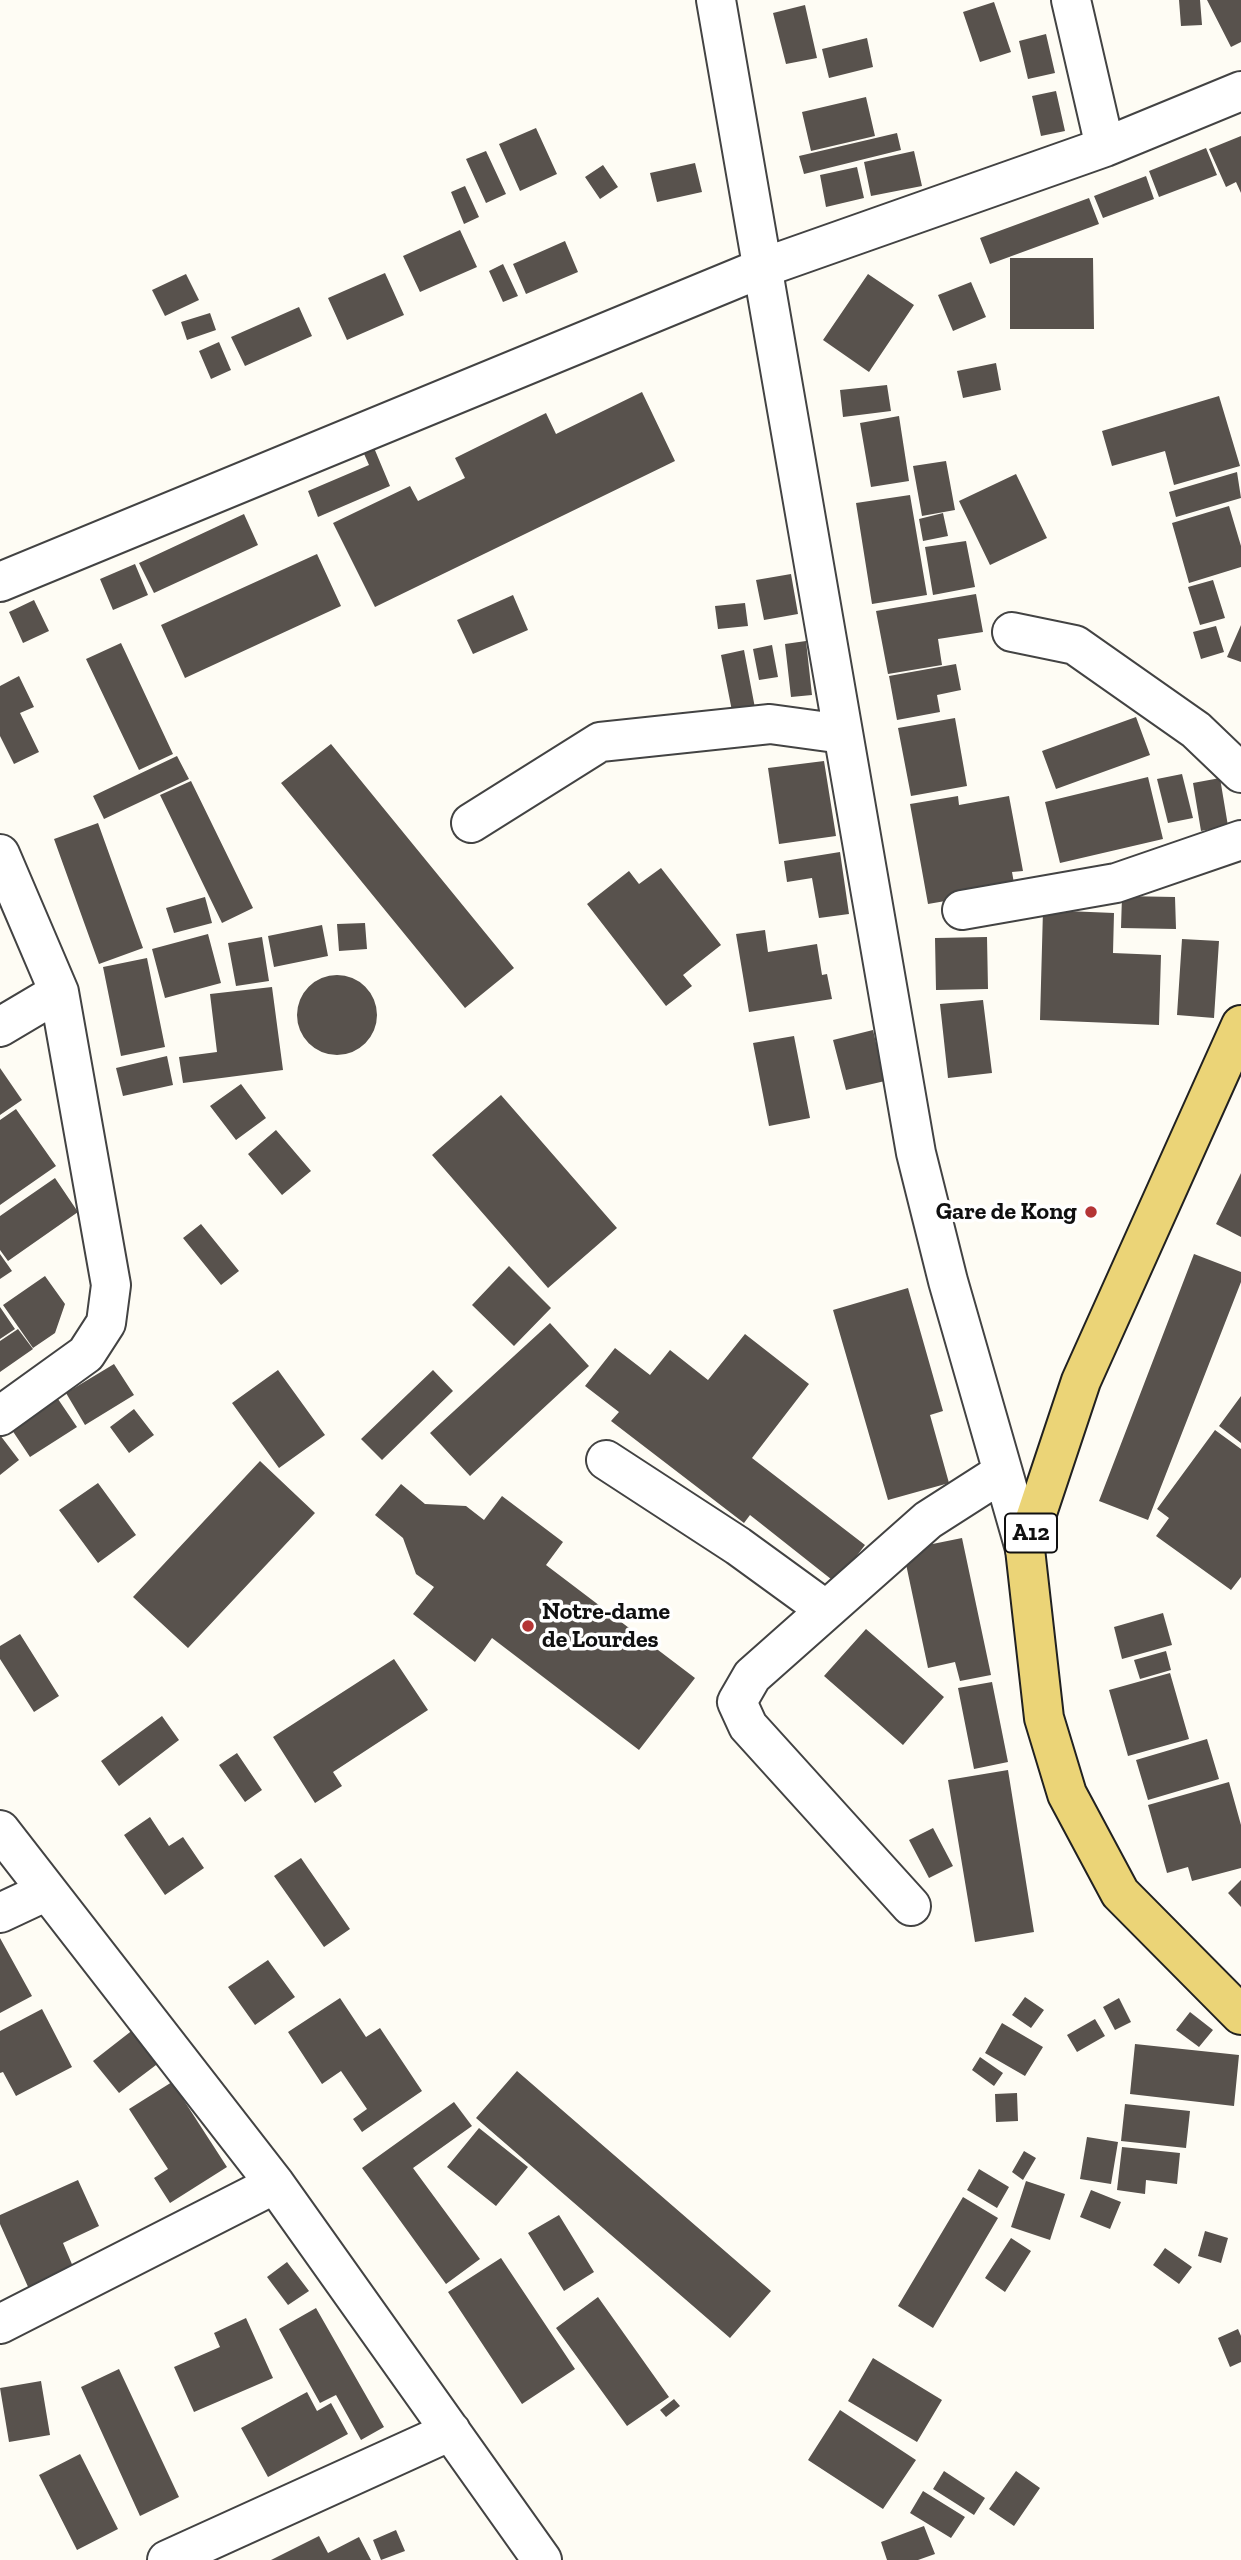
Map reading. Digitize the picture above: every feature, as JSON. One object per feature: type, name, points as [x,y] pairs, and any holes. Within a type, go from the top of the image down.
[{"type":"main road","name":"A12","points":[[1241,1025],[1081,1381],[1025,1549],[1044,1718],[1067,1794],[1120,1893],[1241,2015]]},
{"type":"street","points":[[716,0],[916,1153],[948,1281],[1025,1549]]},
{"type":"street","points":[[1071,0],[1105,147]]},
{"type":"street","points":[[0,582],[762,268],[1105,147],[1241,90]]},
{"type":"street","points":[[1012,632],[1075,645],[1196,730],[1241,773]]},
{"type":"street","points":[[471,823],[600,742],[770,724],[843,734]]},
{"type":"street","points":[[962,910],[1116,883],[1241,840]]},
{"type":"street","points":[[0,854],[59,992],[111,1285],[106,1322],[86,1354],[0,1416]]},
{"type":"street","points":[[0,1027],[59,992]]},
{"type":"street","points":[[606,1460],[738,1546],[826,1610]]},
{"type":"street","points":[[911,1906],[748,1726],[737,1702],[751,1676],[928,1520],[1003,1472]]},
{"type":"street","points":[[0,1830],[275,2183],[542,2560]]},
{"type":"street","points":[[0,1913],[47,1891]]},
{"type":"street","points":[[0,2324],[275,2183]]},
{"type":"street","points":[[167,2560],[451,2431]]},
{"type":"building","points":[[1179,0],[1200,0],[1202,25],[1181,26]]},
{"type":"building","points":[[1207,0],[1241,0],[1241,42],[1231,47]]},
{"type":"building","points":[[994,2],[1011,52],[980,62],[963,12]]},
{"type":"building","points":[[805,5],[817,58],[786,64],[773,13]]},
{"type":"building","points":[[1046,34],[1055,73],[1028,79],[1019,41]]},
{"type":"building","points":[[867,38],[873,67],[829,78],[822,49]]},
{"type":"building","points":[[1056,91],[1065,131],[1041,136],[1032,96]]},
{"type":"building","points":[[866,97],[875,136],[811,151],[802,112]]},
{"type":"building","points":[[536,128],[557,174],[520,191],[499,144]]},
{"type":"building","points":[[897,133],[901,150],[804,174],[799,156]]},
{"type":"building","points":[[1241,136],[1241,193],[1236,182],[1226,187],[1209,149]]},
{"type":"building","points":[[1206,148],[1217,175],[1159,197],[1149,171]]},
{"type":"building","points":[[486,151],[506,194],[486,203],[466,159]]},
{"type":"building","points":[[914,151],[922,186],[871,196],[864,162]]},
{"type":"building","points":[[695,163],[702,192],[657,202],[650,173]]},
{"type":"building","points":[[603,165],[618,187],[600,199],[585,177]]},
{"type":"building","points":[[857,167],[864,198],[826,207],[820,175]]},
{"type":"building","points":[[1146,176],[1154,199],[1103,218],[1094,196]]},
{"type":"building","points":[[465,186],[479,217],[464,224],[451,192]]},
{"type":"building","points":[[1089,198],[1099,224],[990,264],[980,238]]},
{"type":"building","points":[[460,230],[477,267],[420,292],[403,256]]},
{"type":"building","points":[[565,241],[578,272],[526,294],[513,264]]},
{"type":"building","points":[[1010,258],[1093,258],[1094,329],[1010,329]]},
{"type":"building","points":[[503,264],[518,296],[503,302],[489,271]]},
{"type":"building","points":[[385,273],[404,315],[347,340],[328,298]]},
{"type":"building","points":[[186,274],[199,300],[165,316],[152,290]]},
{"type":"building","points":[[868,274],[914,305],[869,372],[823,340]]},
{"type":"building","points":[[971,282],[986,317],[953,331],[938,295]]},
{"type":"building","points":[[299,307],[312,336],[245,366],[231,337]]},
{"type":"building","points":[[210,313],[216,330],[187,340],[181,322]]},
{"type":"building","points":[[219,342],[231,370],[211,379],[199,351]]},
{"type":"building","points":[[996,363],[1001,390],[963,398],[957,371]]},
{"type":"building","points":[[887,385],[891,411],[843,417],[840,390]]},
{"type":"building","points":[[642,392],[675,461],[375,607],[333,523],[410,486],[418,501],[465,478],[455,458],[546,413],[556,434]]},
{"type":"building","points":[[1219,396],[1240,466],[1174,485],[1165,451],[1112,466],[1102,431]]},
{"type":"building","points":[[899,416],[909,481],[871,487],[860,423]]},
{"type":"building","points":[[372,443],[390,486],[318,517],[308,491],[369,465],[361,447]]},
{"type":"building","points":[[946,461],[955,510],[922,516],[913,466]]},
{"type":"building","points":[[1237,472],[1241,498],[1176,517],[1169,492]]},
{"type":"building","points":[[1016,474],[1047,538],[990,565],[959,501]]},
{"type":"building","points":[[910,495],[927,595],[872,604],[856,503]]},
{"type":"building","points":[[1229,506],[1241,546],[1241,567],[1189,583],[1172,523]]},
{"type":"building","points":[[943,513],[948,536],[923,541],[919,519]]},
{"type":"building","points":[[244,514],[258,545],[154,593],[139,563]]},
{"type":"building","points":[[966,541],[975,587],[933,595],[925,547]]},
{"type":"building","points":[[317,554],[341,606],[185,678],[161,625]]},
{"type":"building","points":[[135,564],[148,595],[113,610],[100,579]]},
{"type":"building","points":[[791,574],[798,614],[764,620],[756,580]]},
{"type":"building","points":[[1213,580],[1225,618],[1200,625],[1188,587]]},
{"type":"building","points":[[976,594],[983,632],[938,639],[942,665],[888,674],[876,611]]},
{"type":"building","points":[[513,595],[528,630],[473,654],[457,620]]},
{"type":"building","points":[[34,600],[49,631],[23,643],[9,612]]},
{"type":"building","points":[[745,603],[748,626],[718,629],[715,606]]},
{"type":"building","points":[[1241,625],[1241,662],[1227,657]]},
{"type":"building","points":[[1216,626],[1224,652],[1201,659],[1193,632]]},
{"type":"building","points":[[806,641],[812,695],[791,697],[785,644]]},
{"type":"building","points":[[121,643],[173,754],[139,770],[86,659]]},
{"type":"building","points":[[772,645],[778,677],[759,680],[753,649]]},
{"type":"building","points":[[744,650],[755,708],[732,711],[721,655]]},
{"type":"building","points":[[956,664],[961,690],[937,695],[940,712],[897,720],[889,676]]},
{"type":"building","points":[[19,676],[34,707],[20,713],[39,752],[14,764],[0,736],[0,686]]},
{"type":"building","points":[[1136,717],[1150,755],[1056,789],[1042,751]]},
{"type":"building","points":[[955,718],[967,786],[911,796],[898,728]]},
{"type":"building","points":[[331,744],[514,968],[465,1008],[281,783]]},
{"type":"building","points":[[177,756],[189,779],[104,819],[93,796]]},
{"type":"building","points":[[824,761],[836,836],[779,844],[768,768]]},
{"type":"building","points":[[1182,774],[1193,818],[1168,823],[1157,779]]},
{"type":"building","points":[[1148,777],[1163,839],[1060,863],[1045,802]]},
{"type":"building","points":[[1220,778],[1228,826],[1201,831],[1193,783]]},
{"type":"building","points":[[191,781],[253,908],[222,923],[160,795]]},
{"type":"building","points":[[958,796],[959,805],[1009,796],[1023,871],[1012,872],[1015,889],[928,904],[910,804]]},
{"type":"building","points":[[98,823],[143,948],[99,964],[54,839]]},
{"type":"building","points":[[840,852],[849,914],[819,918],[812,878],[787,882],[784,861]]},
{"type":"building","points":[[661,868],[721,945],[683,975],[692,986],[666,1006],[587,904],[629,871],[639,884]]},
{"type":"building","points":[[1122,896],[1175,897],[1176,929],[1121,928]]},
{"type":"building","points":[[205,897],[212,923],[174,933],[166,908]]},
{"type":"building","points":[[1043,910],[1114,913],[1113,953],[1161,955],[1159,1025],[1040,1020]]},
{"type":"building","points":[[365,923],[367,949],[339,951],[337,924]]},
{"type":"building","points":[[322,925],[328,956],[274,967],[268,936]]},
{"type":"building","points":[[765,930],[768,952],[817,944],[822,975],[827,974],[832,999],[749,1012],[736,934]]},
{"type":"building","points":[[208,934],[221,983],[165,998],[152,949]]},
{"type":"building","points":[[262,937],[269,981],[236,986],[228,943]]},
{"type":"building","points":[[987,937],[988,989],[936,990],[935,938]]},
{"type":"building","points":[[1182,939],[1219,941],[1214,1018],[1177,1015]]},
{"type":"building","points":[[147,958],[165,1047],[121,1056],[103,967]]},
{"type":"building","points":[[329,975],[345,975],[366,986],[377,1007],[377,1023],[366,1044],[345,1055],[329,1055],[315,1049],[303,1037],[297,1023],[297,1007],[303,993],[315,981]]},
{"type":"building","points":[[272,987],[283,1070],[183,1083],[179,1057],[217,1052],[210,994]]},
{"type":"building","points":[[983,1000],[992,1073],[948,1078],[940,1004]]},
{"type":"building","points":[[873,1030],[885,1081],[846,1090],[833,1040]]},
{"type":"building","points":[[794,1036],[810,1118],[769,1126],[753,1043]]},
{"type":"building","points":[[167,1056],[173,1085],[123,1096],[116,1068]]},
{"type":"building","points":[[0,1068],[22,1100],[0,1115]]},
{"type":"building","points":[[241,1084],[266,1118],[236,1140],[210,1106]]},
{"type":"building","points":[[501,1095],[617,1228],[548,1288],[432,1155]]},
{"type":"building","points":[[16,1109],[56,1166],[0,1205],[0,1120]]},
{"type":"building","points":[[276,1130],[311,1171],[282,1195],[248,1154]]},
{"type":"building","points":[[1241,1173],[1241,1237],[1216,1224]]},
{"type":"building","points":[[55,1178],[78,1212],[8,1261],[0,1250],[0,1216]]},
{"type":"building","points":[[201,1224],[239,1271],[221,1285],[183,1238]]},
{"type":"building","points":[[0,1254],[12,1271],[0,1279]]},
{"type":"building","points":[[1194,1254],[1241,1272],[1241,1282],[1148,1520],[1099,1501]]},
{"type":"building","points":[[509,1266],[551,1308],[514,1346],[472,1305]]},
{"type":"building","points":[[45,1276],[65,1304],[55,1333],[33,1348],[3,1305]]},
{"type":"building","points":[[908,1288],[943,1411],[930,1415],[949,1483],[888,1500],[833,1310]]},
{"type":"building","points":[[0,1307],[15,1329],[0,1339]]},
{"type":"building","points":[[550,1323],[589,1366],[470,1476],[430,1433]]},
{"type":"building","points":[[18,1329],[33,1349],[0,1372],[0,1341]]},
{"type":"building","points":[[745,1334],[809,1384],[752,1458],[865,1545],[836,1583],[750,1515],[744,1523],[611,1421],[619,1412],[585,1386],[615,1348],[650,1375],[670,1350],[708,1380]]},
{"type":"building","points":[[114,1364],[134,1395],[85,1425],[66,1393]]},
{"type":"building","points":[[278,1370],[325,1435],[279,1468],[232,1403]]},
{"type":"building","points":[[433,1370],[453,1391],[382,1460],[361,1439]]},
{"type":"building","points":[[1241,1396],[1241,1443],[1219,1426]]},
{"type":"building","points":[[58,1399],[77,1427],[30,1457],[12,1430]]},
{"type":"building","points":[[134,1409],[154,1435],[129,1453],[110,1427]]},
{"type":"building","points":[[1215,1430],[1241,1449],[1241,1577],[1231,1590],[1156,1536],[1169,1518],[1157,1509]]},
{"type":"building","points":[[0,1435],[19,1460],[0,1475]]},
{"type":"building","points":[[260,1461],[315,1513],[188,1648],[133,1597]]},
{"type":"building","points":[[98,1483],[136,1535],[98,1563],[59,1510]]},
{"type":"building","name":"Notre-dame de Lourdes","points":[[401,1484],[425,1504],[466,1506],[484,1520],[502,1496],[563,1542],[546,1565],[695,1678],[639,1750],[492,1638],[475,1662],[413,1614],[434,1587],[416,1574],[403,1538],[375,1515]]},
{"type":"building","points":[[962,1538],[991,1675],[960,1681],[955,1662],[928,1668],[903,1550]]},
{"type":"building","points":[[1163,1613],[1172,1645],[1122,1659],[1114,1627]]},
{"type":"building","points":[[866,1629],[944,1697],[903,1745],[824,1676]]},
{"type":"building","points":[[20,1634],[59,1696],[34,1712],[0,1659],[0,1646]]},
{"type":"building","points":[[1166,1651],[1171,1670],[1140,1679],[1134,1660]]},
{"type":"building","points":[[394,1659],[428,1710],[333,1772],[342,1786],[315,1803],[273,1737]]},
{"type":"building","points":[[1170,1673],[1189,1739],[1128,1756],[1109,1690]]},
{"type":"building","points":[[992,1682],[1008,1762],[974,1769],[958,1688]]},
{"type":"building","points":[[162,1716],[179,1740],[119,1786],[101,1761]]},
{"type":"building","points":[[1207,1739],[1219,1779],[1148,1800],[1136,1760]]},
{"type":"building","points":[[237,1753],[262,1790],[245,1802],[219,1765]]},
{"type":"building","points":[[1008,1770],[1034,1932],[975,1942],[948,1780]]},
{"type":"building","points":[[1229,1782],[1241,1825],[1241,1868],[1192,1881],[1188,1867],[1167,1873],[1148,1805]]},
{"type":"building","points":[[150,1817],[169,1846],[183,1837],[204,1868],[165,1895],[124,1835]]},
{"type":"building","points":[[933,1828],[953,1866],[929,1878],[909,1840]]},
{"type":"building","points":[[301,1858],[350,1929],[324,1947],[274,1876]]},
{"type":"building","points":[[1241,1880],[1241,1907],[1228,1893]]},
{"type":"building","points":[[0,1938],[32,1996],[0,2013]]},
{"type":"building","points":[[268,1960],[295,1997],[255,2025],[228,1987]]},
{"type":"building","points":[[1025,1997],[1044,2010],[1031,2028],[1012,2015]]},
{"type":"building","points":[[340,1998],[366,2037],[380,2028],[422,2091],[362,2132],[353,2119],[367,2109],[341,2071],[322,2084],[288,2032]]},
{"type":"building","points":[[1119,1998],[1131,2022],[1115,2030],[1103,2007]]},
{"type":"building","points":[[42,2009],[72,2067],[16,2096],[3,2072],[0,2073],[0,2031]]},
{"type":"building","points":[[1190,2012],[1213,2030],[1199,2047],[1176,2030]]},
{"type":"building","points":[[1095,2019],[1105,2036],[1077,2052],[1067,2035]]},
{"type":"building","points":[[1002,2023],[1043,2047],[1025,2076],[985,2053]]},
{"type":"building","points":[[134,2029],[160,2062],[119,2093],[93,2061]]},
{"type":"building","points":[[1135,2044],[1239,2055],[1234,2106],[1130,2094]]},
{"type":"building","points":[[980,2057],[1003,2073],[994,2086],[972,2070]]},
{"type":"building","points":[[517,2071],[771,2291],[730,2338],[476,2118]]},
{"type":"building","points":[[172,2082],[227,2167],[170,2203],[154,2178],[168,2169],[129,2109]]},
{"type":"building","points":[[1017,2093],[1018,2121],[996,2122],[995,2094]]},
{"type":"building","points":[[454,2102],[472,2126],[413,2168],[480,2259],[446,2284],[362,2168]]},
{"type":"building","points":[[1125,2104],[1190,2111],[1186,2148],[1121,2141]]},
{"type":"building","points":[[479,2128],[528,2167],[496,2206],[447,2167]]},
{"type":"building","points":[[1087,2137],[1118,2142],[1111,2184],[1080,2179]]},
{"type":"building","points":[[1122,2147],[1180,2153],[1177,2184],[1146,2180],[1145,2194],[1117,2190]]},
{"type":"building","points":[[1024,2151],[1036,2158],[1023,2180],[1012,2172]]},
{"type":"building","points":[[979,2169],[1009,2187],[997,2208],[967,2190]]},
{"type":"building","points":[[78,2180],[99,2226],[63,2243],[74,2269],[29,2289],[0,2224],[0,2215]]},
{"type":"building","points":[[1026,2181],[1065,2194],[1050,2240],[1011,2227]]},
{"type":"building","points":[[1091,2190],[1121,2202],[1110,2229],[1080,2217]]},
{"type":"building","points":[[963,2197],[998,2218],[933,2328],[898,2306]]},
{"type":"building","points":[[559,2215],[594,2272],[564,2291],[528,2233]]},
{"type":"building","points":[[1205,2231],[1228,2238],[1221,2263],[1198,2256]]},
{"type":"building","points":[[1011,2238],[1031,2251],[1005,2292],[985,2278]]},
{"type":"building","points":[[1165,2248],[1192,2267],[1179,2284],[1153,2265]]},
{"type":"building","points":[[501,2258],[575,2369],[522,2404],[448,2292]]},
{"type":"building","points":[[287,2262],[309,2291],[288,2305],[267,2277]]},
{"type":"building","points":[[598,2297],[669,2397],[627,2426],[556,2328]]},
{"type":"building","points":[[316,2308],[384,2427],[361,2440],[336,2395],[320,2403],[279,2329]]},
{"type":"building","points":[[246,2318],[273,2378],[194,2412],[174,2367],[220,2347],[214,2333]]},
{"type":"building","points":[[1238,2329],[1241,2336],[1241,2362],[1230,2367],[1218,2338]]},
{"type":"building","points":[[873,2358],[942,2400],[917,2442],[848,2401]]},
{"type":"building","points":[[119,2369],[179,2497],[140,2516],[81,2387]]},
{"type":"building","points":[[41,2381],[50,2435],[9,2442],[0,2388]]},
{"type":"building","points":[[307,2392],[317,2411],[331,2403],[348,2434],[268,2477],[241,2428]]},
{"type":"building","points":[[674,2399],[680,2406],[666,2417],[660,2410]]},
{"type":"building","points":[[840,2410],[916,2460],[883,2509],[808,2460]]},
{"type":"building","points":[[80,2454],[118,2529],[77,2550],[39,2475]]},
{"type":"building","points":[[944,2471],[985,2498],[974,2515],[933,2489]]},
{"type":"building","points":[[1016,2471],[1040,2488],[1014,2526],[989,2509]]},
{"type":"building","points":[[923,2491],[965,2517],[951,2538],[910,2513]]},
{"type":"building","points":[[924,2526],[935,2554],[918,2560],[887,2560],[881,2542]]},
{"type":"building","points":[[396,2530],[405,2551],[381,2560],[373,2540]]},
{"type":"building","points":[[319,2536],[328,2553],[359,2537],[371,2560],[271,2560]]},
{"type":"place","name":"Gare de Kong","points":[[1091,1212]]},
{"type":"place","name":"Notre-dame de Lourdes","points":[[528,1626]]}]
